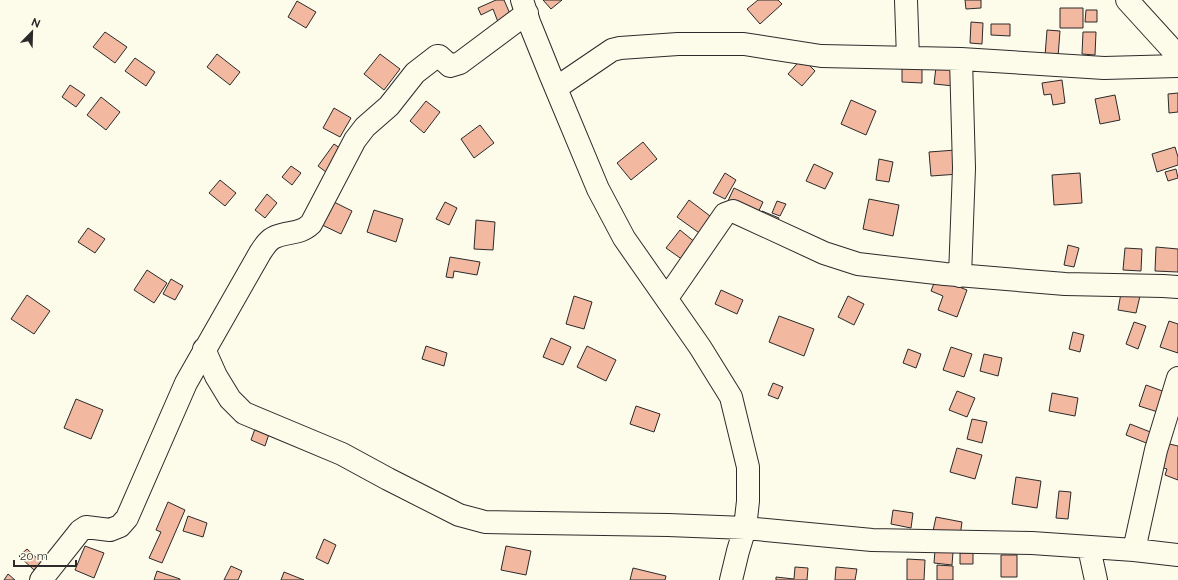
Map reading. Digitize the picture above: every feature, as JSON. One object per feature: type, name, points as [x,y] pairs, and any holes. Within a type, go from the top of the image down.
[{"type":"street","points":[[906,0],[908,58]]},
{"type":"street","points":[[1127,0],[1178,56]]},
{"type":"street","points":[[41,580],[80,530],[86,527],[110,530],[120,526],[127,518],[186,383],[204,349],[266,243],[274,237],[305,229],[311,224],[355,140],[365,127],[389,106],[415,73],[437,56],[439,56],[450,66],[460,63],[524,6],[529,22],[598,189],[624,238],[700,347],[731,397],[748,467],[748,501],[745,528],[731,580]]},
{"type":"street","points":[[556,88],[612,50],[627,47],[678,44],[744,44],[821,56],[961,59],[1104,68],[1178,66]]},
{"type":"street","points":[[960,276],[964,168],[961,59]]},
{"type":"street","points":[[666,298],[725,214],[733,211],[824,253],[858,264],[960,276],[1064,284],[1178,287]]},
{"type":"street","points":[[204,349],[216,376],[230,399],[244,413],[342,454],[459,515],[485,522],[745,528],[872,540],[1032,543],[1134,550],[1178,555]]},
{"type":"street","points":[[1134,550],[1156,450],[1178,378]]},
{"type":"street","points":[[1089,548],[1096,580]]},
{"type":"building","points":[[496,0],[504,0],[511,16],[498,22],[493,9],[481,15],[478,8]]},
{"type":"building","points":[[543,0],[562,0],[551,9]]},
{"type":"building","points":[[758,0],[778,0],[782,4],[760,24],[747,9]]},
{"type":"building","points":[[965,0],[981,0],[981,8],[966,9]]},
{"type":"building","points":[[297,1],[316,12],[306,28],[288,17]]},
{"type":"building","points":[[1060,8],[1083,8],[1083,28],[1060,28]]},
{"type":"building","points":[[1086,10],[1097,10],[1097,22],[1085,22]]},
{"type":"building","points":[[971,22],[983,23],[982,44],[970,43]]},
{"type":"building","points":[[991,24],[1010,24],[1010,36],[991,35]]},
{"type":"building","points":[[1047,30],[1060,31],[1058,57],[1045,56]]},
{"type":"building","points":[[105,32],[127,47],[115,63],[93,47]]},
{"type":"building","points":[[1083,32],[1096,32],[1095,55],[1082,54]]},
{"type":"building","points":[[217,54],[240,72],[230,85],[207,67]]},
{"type":"building","points":[[380,54],[400,69],[384,90],[364,74]]},
{"type":"building","points":[[135,58],[155,72],[146,86],[125,71]]},
{"type":"building","points":[[802,58],[815,71],[802,86],[788,74]]},
{"type":"building","points":[[902,64],[922,65],[922,83],[902,82]]},
{"type":"building","points":[[936,67],[956,69],[954,86],[934,84]]},
{"type":"building","points":[[1062,80],[1065,103],[1053,105],[1051,94],[1044,95],[1042,83]]},
{"type":"building","points":[[70,85],[85,95],[76,107],[62,97]]},
{"type":"building","points":[[1178,93],[1178,112],[1169,113],[1168,94]]},
{"type":"building","points":[[1115,95],[1120,120],[1100,124],[1095,99]]},
{"type":"building","points":[[101,97],[120,112],[106,130],[87,115]]},
{"type":"building","points":[[851,100],[876,111],[866,135],[841,124]]},
{"type":"building","points":[[426,101],[440,112],[424,133],[410,121]]},
{"type":"building","points":[[334,108],[351,118],[340,137],[323,128]]},
{"type":"building","points":[[480,125],[494,143],[474,158],[461,139]]},
{"type":"building","points":[[643,142],[657,159],[631,180],[617,163]]},
{"type":"building","points":[[334,144],[347,153],[330,175],[318,166]]},
{"type":"building","points":[[1175,147],[1178,157],[1178,165],[1157,172],[1152,154]]},
{"type":"building","points":[[956,150],[959,174],[931,176],[929,152]]},
{"type":"building","points":[[879,159],[893,162],[889,182],[876,180]]},
{"type":"building","points":[[814,164],[833,173],[825,189],[806,181]]},
{"type":"building","points":[[291,166],[301,173],[292,185],[282,177]]},
{"type":"building","points":[[1176,169],[1178,178],[1168,181],[1165,172]]},
{"type":"building","points":[[725,173],[736,180],[725,199],[713,193]]},
{"type":"building","points":[[1080,173],[1082,203],[1054,205],[1052,175]]},
{"type":"building","points":[[220,180],[236,193],[225,206],[209,193]]},
{"type":"building","points":[[734,188],[763,202],[756,217],[727,203]]},
{"type":"building","points":[[267,194],[277,203],[265,218],[255,210]]},
{"type":"building","points":[[869,199],[899,205],[893,236],[863,229]]},
{"type":"building","points":[[689,200],[714,219],[702,235],[677,217]]},
{"type":"building","points":[[332,201],[352,211],[341,234],[320,224]]},
{"type":"building","points":[[777,201],[786,204],[780,216],[772,213]]},
{"type":"building","points":[[445,202],[457,208],[449,225],[436,219]]},
{"type":"building","points":[[374,210],[403,219],[396,242],[367,232]]},
{"type":"building","points":[[762,211],[779,218],[775,226],[759,219]]},
{"type":"building","points":[[476,220],[495,222],[493,250],[474,249]]},
{"type":"building","points":[[88,228],[105,239],[95,253],[78,242]]},
{"type":"building","points":[[680,230],[696,243],[683,260],[666,248]]},
{"type":"building","points":[[1068,245],[1079,248],[1074,267],[1064,265]]},
{"type":"building","points":[[1156,247],[1178,249],[1178,272],[1155,271]]},
{"type":"building","points":[[1125,248],[1142,249],[1141,271],[1123,270]]},
{"type":"building","points":[[450,257],[480,262],[477,275],[454,271],[453,278],[446,277]]},
{"type":"building","points":[[147,270],[167,283],[154,303],[134,290]]},
{"type":"building","points":[[936,278],[967,290],[957,317],[938,310],[943,296],[931,291]]},
{"type":"building","points":[[171,279],[183,286],[175,300],[163,294]]},
{"type":"building","points":[[721,290],[743,300],[737,314],[715,304]]},
{"type":"building","points":[[1121,293],[1140,296],[1136,313],[1118,310]]},
{"type":"building","points":[[27,295],[50,311],[34,334],[11,319]]},
{"type":"building","points":[[574,296],[592,302],[584,329],[566,324]]},
{"type":"building","points":[[848,296],[864,304],[854,325],[838,317]]},
{"type":"building","points":[[779,316],[814,329],[804,356],[769,342]]},
{"type":"building","points":[[1169,321],[1178,324],[1178,353],[1160,347]]},
{"type":"building","points":[[1134,322],[1146,326],[1138,349],[1126,344]]},
{"type":"building","points":[[1073,332],[1084,335],[1080,352],[1069,349]]},
{"type":"building","points":[[551,338],[571,347],[563,365],[543,357]]},
{"type":"building","points":[[426,346],[447,353],[444,366],[422,359]]},
{"type":"building","points":[[587,346],[616,360],[606,381],[577,367]]},
{"type":"building","points":[[951,347],[972,354],[964,377],[943,370]]},
{"type":"building","points":[[908,349],[921,354],[916,368],[903,363]]},
{"type":"building","points":[[984,354],[1002,358],[998,376],[980,371]]},
{"type":"building","points":[[773,383],[783,387],[778,399],[768,395]]},
{"type":"building","points":[[1146,385],[1168,393],[1161,413],[1139,406]]},
{"type":"building","points":[[957,391],[975,398],[967,417],[949,410]]},
{"type":"building","points":[[1052,393],[1078,398],[1075,416],[1049,411]]},
{"type":"building","points":[[76,399],[103,410],[91,439],[64,428]]},
{"type":"building","points":[[636,406],[660,414],[654,432],[630,424]]},
{"type":"building","points":[[972,419],[987,422],[982,443],[967,439]]},
{"type":"building","points":[[1130,424],[1158,435],[1154,446],[1126,435]]},
{"type":"building","points":[[256,426],[270,431],[265,446],[251,440]]},
{"type":"building","points":[[1161,442],[1178,446],[1178,480],[1165,475],[1167,469],[1154,465]]},
{"type":"building","points":[[957,448],[982,455],[975,479],[950,472]]},
{"type":"building","points":[[1016,477],[1041,481],[1037,508],[1012,504]]},
{"type":"building","points":[[1059,491],[1071,492],[1068,519],[1056,518]]},
{"type":"building","points":[[168,502],[185,510],[162,563],[149,558],[161,532],[156,530]]},
{"type":"building","points":[[893,510],[913,513],[911,528],[891,524]]},
{"type":"building","points":[[188,516],[207,523],[203,537],[183,531]]},
{"type":"building","points":[[936,517],[962,522],[960,536],[933,531]]},
{"type":"building","points":[[324,539],[336,545],[328,564],[316,558]]},
{"type":"building","points":[[85,546],[104,553],[94,578],[75,570]]},
{"type":"building","points":[[506,546],[531,551],[526,575],[501,570]]},
{"type":"building","points":[[27,549],[41,562],[34,570],[19,556]]},
{"type":"building","points":[[935,550],[953,552],[952,565],[934,563]]},
{"type":"building","points":[[960,553],[973,553],[973,564],[960,564]]},
{"type":"building","points":[[1001,555],[1017,555],[1017,577],[1001,577]]},
{"type":"building","points":[[907,559],[925,560],[924,580],[907,580]]},
{"type":"building","points":[[937,565],[953,566],[953,580],[937,580]]},
{"type":"building","points":[[231,566],[242,571],[238,580],[224,580]]},
{"type":"building","points":[[795,567],[808,568],[807,580],[776,580],[776,577],[794,579]]},
{"type":"building","points":[[836,567],[857,569],[855,580],[835,580]]},
{"type":"building","points":[[633,568],[666,576],[665,580],[630,580]]},
{"type":"building","points":[[157,571],[180,579],[180,580],[154,580]]},
{"type":"building","points":[[284,572],[304,580],[281,580]]},
{"type":"building","points":[[8,574],[15,580],[4,580]]}]
